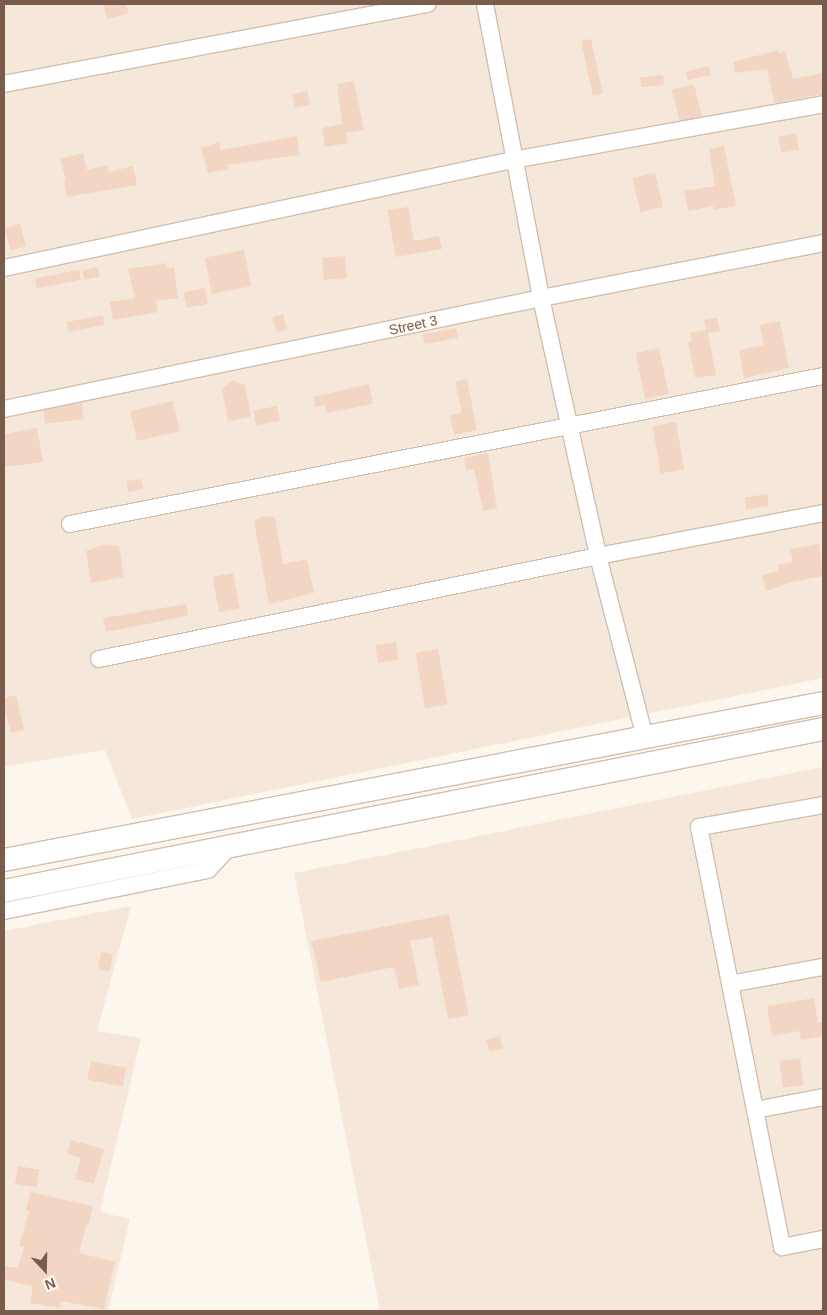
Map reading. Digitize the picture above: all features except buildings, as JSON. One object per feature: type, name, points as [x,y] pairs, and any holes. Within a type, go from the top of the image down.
[{"type":"main road","points":[[4,860],[823,703]]},
{"type":"main road","points":[[4,890],[823,729]]},
{"type":"main road","points":[[186,825],[191,854]]},
{"type":"street","points":[[4,84],[428,4]]},
{"type":"street","points":[[485,4],[513,160],[541,298],[598,556],[645,738]]},
{"type":"street","points":[[4,268],[513,160],[823,104]]},
{"type":"street","name":"Street 3","points":[[4,409],[541,298],[823,243]]},
{"type":"street","points":[[70,524],[823,376]]},
{"type":"street","points":[[99,659],[598,556],[823,513]]},
{"type":"street","points":[[823,805],[699,827],[782,1247],[823,1239]]},
{"type":"street","points":[[4,911],[208,870],[230,846]]},
{"type":"street","points":[[730,984],[823,967]]},
{"type":"street","points":[[755,1110],[823,1097]]},
{"type":"shaded area","points":[[4,4],[823,4],[823,678],[132,819],[105,750],[4,767]]},
{"type":"shaded area","points":[[823,767],[823,1311],[380,1311],[294,873]]},
{"type":"shaded area","points":[[131,906],[97,1031],[141,1038],[100,1212],[130,1219],[108,1311],[4,1311],[4,931]]}]
